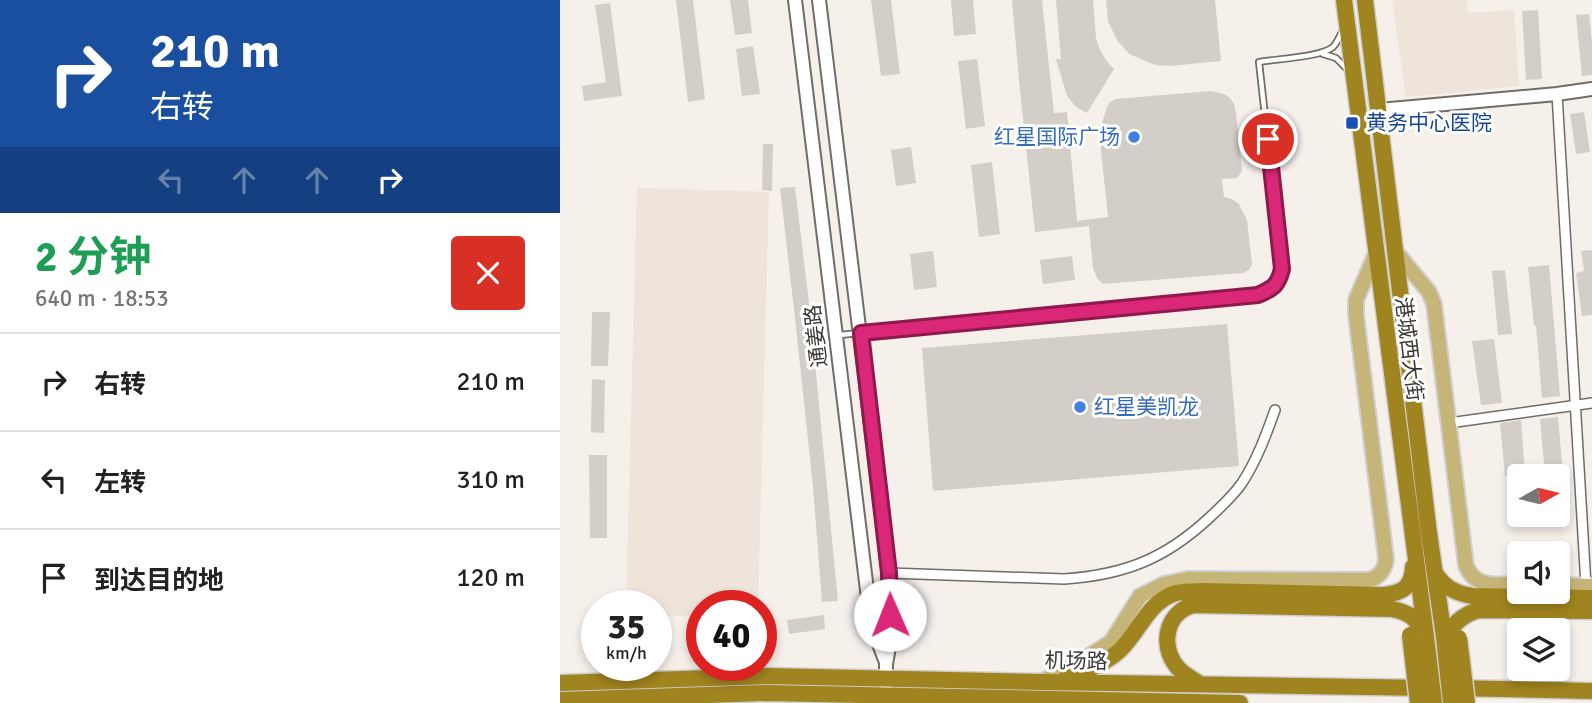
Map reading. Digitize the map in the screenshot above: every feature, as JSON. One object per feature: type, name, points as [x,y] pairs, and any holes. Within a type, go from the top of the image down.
[{"type":"highway","name":"港城西大街","points":[[1365,0],[1434,571],[1451,638],[1451,703]]},
{"type":"highway","name":"港城西大街","points":[[1345,7],[1412,533],[1418,636],[1434,703]]},
{"type":"highway","points":[[1049,682],[1095,667],[1119,651],[1146,614],[1159,601],[1174,594],[1201,591],[1396,594],[1408,586],[1413,573],[1412,533]]},
{"type":"highway","points":[[1434,571],[1444,585],[1460,594],[1472,596],[1590,590]]},
{"type":"highway","points":[[1200,684],[1180,671],[1167,647],[1166,636],[1173,618],[1185,607],[1201,604],[1381,608],[1400,610],[1415,617],[1418,636],[1418,703]]},
{"type":"highway","points":[[1467,703],[1451,638],[1461,618],[1479,610],[1592,611]]},
{"type":"highway","name":"机场路","points":[[560,682],[886,671],[1049,682],[1592,691]]},
{"type":"highway","name":"机场路","points":[[560,700],[767,693],[887,700],[1240,703]]},
{"type":"highway","points":[[1049,701],[1073,703]]},
{"type":"main road","points":[[1396,252],[1429,292],[1434,304],[1466,566],[1470,574],[1482,583],[1507,584]]},
{"type":"main road","points":[[1049,682],[1111,642],[1140,596],[1164,584],[1188,579],[1370,580],[1382,573],[1386,559],[1356,315],[1356,300],[1376,253]]},
{"type":"main road","points":[[1570,587],[1590,590]]},
{"type":"street","name":"通姜路","points":[[794,0],[871,623],[886,671]]},
{"type":"street","points":[[819,0],[889,573],[891,636],[886,671],[887,700]]},
{"type":"street","points":[[1379,110],[1592,89]]},
{"type":"street","points":[[1557,94],[1590,590]]},
{"type":"street","points":[[1449,423],[1592,403]]},
{"type":"street","points":[[889,573],[1089,578],[1146,562],[1193,533],[1241,484],[1262,448],[1275,410]]},
{"type":"lane","points":[[835,336],[1258,295],[1272,289],[1279,281],[1282,269],[1259,62],[1318,53],[1335,46],[1343,28],[1345,7]]},
{"type":"lane","points":[[1318,53],[1336,58],[1346,67],[1355,87]]},
{"type":"shaded area","points":[[1392,0],[1467,0],[1468,13],[1514,10],[1519,86],[1406,97]]},
{"type":"shaded area","points":[[637,188],[769,192],[758,590],[686,590],[686,616],[672,616],[672,590],[626,590]]},
{"type":"building","points":[[676,0],[693,0],[705,99],[688,102]]},
{"type":"building","points":[[730,0],[748,0],[752,33],[735,35]]},
{"type":"building","points":[[871,0],[891,0],[900,74],[881,76]]},
{"type":"building","points":[[951,0],[973,0],[976,34],[954,36]]},
{"type":"building","points":[[1012,0],[1042,0],[1054,113],[1067,112],[1077,221],[1108,217],[1099,132],[1110,102],[1116,99],[1211,91],[1230,98],[1236,113],[1242,171],[1237,178],[1222,179],[1224,197],[1239,204],[1247,220],[1252,264],[1249,270],[1243,273],[1103,284],[1093,268],[1089,226],[1035,232]]},
{"type":"building","points":[[1056,0],[1093,0],[1099,48],[1114,69],[1087,113],[1076,107],[1067,96],[1056,59],[1061,59]]},
{"type":"building","points":[[1106,0],[1215,0],[1221,61],[1155,65],[1129,54],[1117,40],[1108,21]]},
{"type":"building","points":[[610,3],[622,96],[584,101],[582,86],[606,82],[595,5]]},
{"type":"building","points":[[1538,10],[1542,79],[1526,80],[1522,11]]},
{"type":"building","points":[[1589,14],[1592,75],[1582,76],[1576,15]]},
{"type":"building","points":[[753,46],[760,94],[742,96],[736,49]]},
{"type":"building","points":[[977,59],[985,126],[966,129],[958,61]]},
{"type":"building","points":[[1584,112],[1590,152],[1576,154],[1570,114]]},
{"type":"building","points":[[763,144],[773,144],[772,191],[762,190]]},
{"type":"building","points":[[911,147],[916,183],[896,186],[891,150]]},
{"type":"building","points":[[992,162],[1000,234],[979,237],[971,165]]},
{"type":"building","points":[[795,187],[810,311],[838,601],[822,602],[813,487],[780,188]]},
{"type":"building","points":[[1592,250],[1592,315],[1582,316],[1576,273],[1584,271],[1581,251]]},
{"type":"building","points":[[933,251],[937,287],[914,290],[910,254]]},
{"type":"building","points":[[1072,256],[1075,280],[1043,284],[1040,260]]},
{"type":"building","points":[[1549,265],[1560,396],[1542,398],[1528,267]]},
{"type":"building","points":[[1505,270],[1512,334],[1498,335],[1492,271]]},
{"type":"building","points":[[592,312],[610,312],[608,366],[591,366]]},
{"type":"building","name":"红星美凯龙","points":[[1227,324],[1239,466],[933,491],[922,348]]},
{"type":"building","points":[[1494,339],[1502,403],[1481,405],[1472,341]]},
{"type":"building","points":[[592,379],[605,380],[604,433],[591,432]]},
{"type":"building","points":[[1558,417],[1562,464],[1544,464],[1540,419]]},
{"type":"building","points":[[1521,420],[1524,464],[1507,464],[1507,476],[1505,476],[1500,423]]},
{"type":"building","points":[[589,455],[607,455],[607,538],[590,538]]},
{"type":"building","points":[[824,615],[825,629],[789,634],[787,620]]},
{"type":"place","name":"黄务中心医院","points":[[1352,123]]},
{"type":"place","name":"红星国际广场","points":[[1134,137]]},
{"type":"place","name":"红星美凯龙","points":[[1080,407]]},
{"type":"route","points":[[890,615],[889,573],[861,333],[1258,295],[1272,289],[1279,281],[1282,269],[1268,139]]}]
